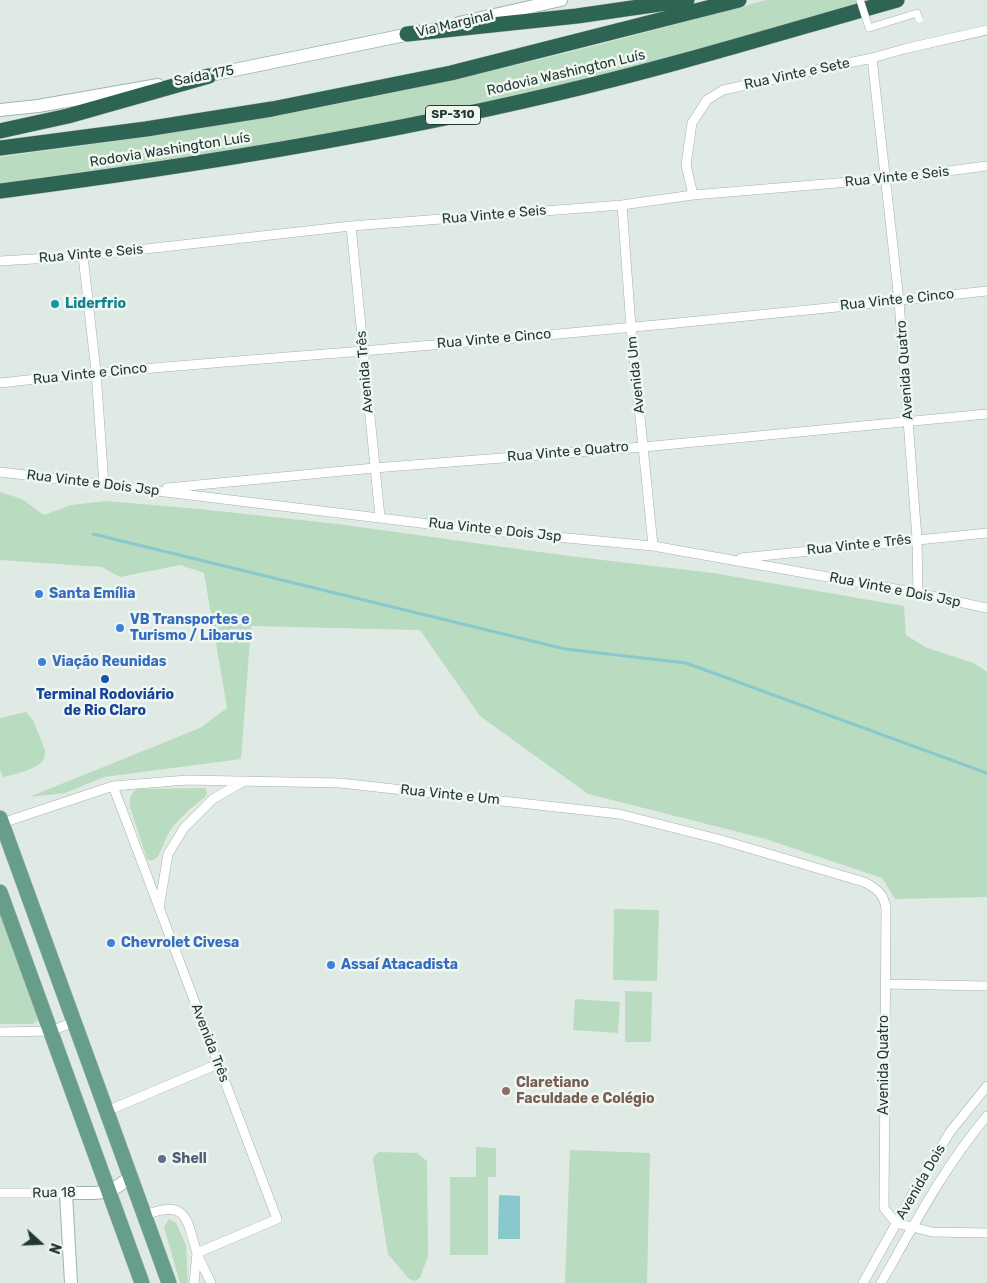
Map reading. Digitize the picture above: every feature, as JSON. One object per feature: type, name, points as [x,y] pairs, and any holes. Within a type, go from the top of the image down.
[{"type":"highway","points":[[407,34],[577,16],[687,0]]},
{"type":"highway","name":"Rodovia Washington Luís","points":[[0,148],[146,129],[272,109],[452,73],[739,0]]},
{"type":"highway","name":"Rodovia Washington Luís","points":[[0,191],[122,175],[357,135],[553,95],[647,72],[897,0]]},
{"type":"highway","points":[[0,132],[68,116],[209,76]]},
{"type":"highway","points":[[0,201],[122,175]]},
{"type":"main road","name":"Via Marginal","points":[[407,34],[561,0]]},
{"type":"main road","name":"Saída 175","points":[[0,110],[38,106],[209,76],[407,34]]},
{"type":"main road","points":[[1,822],[169,1283]]},
{"type":"main road","points":[[0,892],[142,1283]]},
{"type":"main road","points":[[39,998],[50,998],[61,987]]},
{"type":"main road","points":[[66,1074],[76,1064],[91,1069]]},
{"type":"main road","points":[[109,1192],[120,1186],[130,1176]]},
{"type":"main road","name":"Rua 18","points":[[66,1193],[109,1192]]},
{"type":"main road","points":[[66,1193],[71,1283]]},
{"type":"street","points":[[860,0],[868,28],[917,13],[919,19]]},
{"type":"street","name":"Rua Vinte e Sete","points":[[693,195],[686,165],[692,123],[707,100],[724,90],[872,58],[987,30]]},
{"type":"street","name":"Avenida Quatro","points":[[872,58],[899,300],[918,539],[918,592]]},
{"type":"street","name":"Rua Vinte e Seis","points":[[0,261],[83,256],[350,226],[622,205],[693,195],[885,179],[987,166]]},
{"type":"street","name":"Avenida Um","points":[[622,205],[630,327],[653,546]]},
{"type":"street","name":"Avenida Três","points":[[350,226],[380,517]]},
{"type":"street","points":[[83,256],[96,372],[104,484]]},
{"type":"street","name":"Rua Vinte e Cinco","points":[[0,384],[96,372],[630,327],[987,291]]},
{"type":"street","name":"Rua Vinte e Quatro","points":[[150,490],[374,468],[643,447],[987,414]]},
{"type":"street","name":"Rua Vinte e Dois Jsp","points":[[0,472],[470,529],[653,546],[918,592],[987,608]]},
{"type":"street","name":"Rua Vinte e Três","points":[[732,560],[987,533]]},
{"type":"street","name":"Rua Vinte e Um","points":[[1,822],[113,786],[186,780],[340,783],[620,814],[718,839],[864,882],[880,892],[885,903]]},
{"type":"street","points":[[159,909],[168,854],[184,828],[213,800],[244,781]]},
{"type":"street","name":"Avenida Três","points":[[113,786],[277,1219],[197,1253]]},
{"type":"street","name":"Avenida Quatro","points":[[885,903],[884,1208],[896,1223]]},
{"type":"street","points":[[885,984],[987,986]]},
{"type":"street","points":[[0,1032],[50,1031],[74,1022]]},
{"type":"street","points":[[106,1111],[218,1064]]},
{"type":"street","name":"Avenida Dois","points":[[863,1283],[950,1132],[987,1086]]},
{"type":"street","name":"Avenida Dois","points":[[881,1283],[930,1196],[965,1143],[987,1116]]},
{"type":"street","name":"Rua 18","points":[[0,1193],[66,1193]]},
{"type":"street","points":[[145,1215],[161,1209],[176,1210],[187,1219],[197,1253],[211,1283]]},
{"type":"street","points":[[896,1223],[932,1232],[987,1233]]},
{"type":"street","points":[[194,1283],[197,1253]]},
{"type":"green space","points":[[766,0],[876,0],[692,52],[627,68],[626,70],[450,110],[376,125],[213,153],[0,184],[0,157],[213,126],[345,103],[526,63]]},
{"type":"green space","points":[[0,492],[22,499],[44,515],[71,505],[106,501],[199,509],[338,524],[569,556],[713,573],[904,606],[906,635],[927,648],[974,663],[987,672],[987,897],[895,899],[882,878],[766,839],[588,794],[480,716],[420,630],[251,626],[241,759],[104,777],[65,793],[29,797],[200,728],[227,708],[204,573],[180,565],[120,577],[102,567],[0,560]]},
{"type":"green space","points":[[26,712],[33,720],[45,750],[44,758],[35,767],[3,777],[0,770],[0,718]]},
{"type":"green space","points":[[137,789],[206,789],[205,797],[175,824],[168,834],[158,857],[151,861],[147,859],[130,807],[131,795]]},
{"type":"green space","points":[[0,901],[41,1017],[33,1024],[0,1024]]},
{"type":"green space","points":[[614,909],[659,910],[657,981],[613,980]]},
{"type":"green space","points":[[625,991],[652,992],[651,1042],[625,1042]]},
{"type":"green space","points":[[575,999],[620,1002],[618,1033],[573,1030]]},
{"type":"green space","points":[[476,1147],[496,1148],[496,1177],[488,1177],[488,1255],[450,1255],[450,1177],[476,1177]]},
{"type":"green space","points":[[570,1150],[650,1153],[647,1283],[565,1283]]},
{"type":"green space","points":[[379,1152],[417,1153],[427,1161],[428,1256],[420,1278],[415,1281],[409,1279],[388,1254],[373,1160],[374,1156]]},
{"type":"green space","points":[[169,1219],[176,1223],[186,1245],[188,1283],[180,1283],[164,1227]]},
{"type":"water","points":[[499,1195],[520,1196],[520,1239],[498,1239]]},
{"type":"waterway","points":[[93,534],[565,649],[686,663],[987,773]]},
{"type":"place","name":"Liderfrio","points":[[55,304]]},
{"type":"place","name":"Santa Emília","points":[[39,594]]},
{"type":"place","name":"VB Transportes e Turismo / Libarus","points":[[120,628]]},
{"type":"place","name":"Viação Reunidas","points":[[42,662]]},
{"type":"place","name":"Terminal Rodoviário de Rio Claro","points":[[105,679]]},
{"type":"place","name":"Chevrolet Civesa","points":[[111,943]]},
{"type":"place","name":"Assaí Atacadista","points":[[331,965]]},
{"type":"place","name":"Claretiano Faculdade e Colégio","points":[[506,1091]]},
{"type":"place","name":"Shell","points":[[162,1159]]}]
